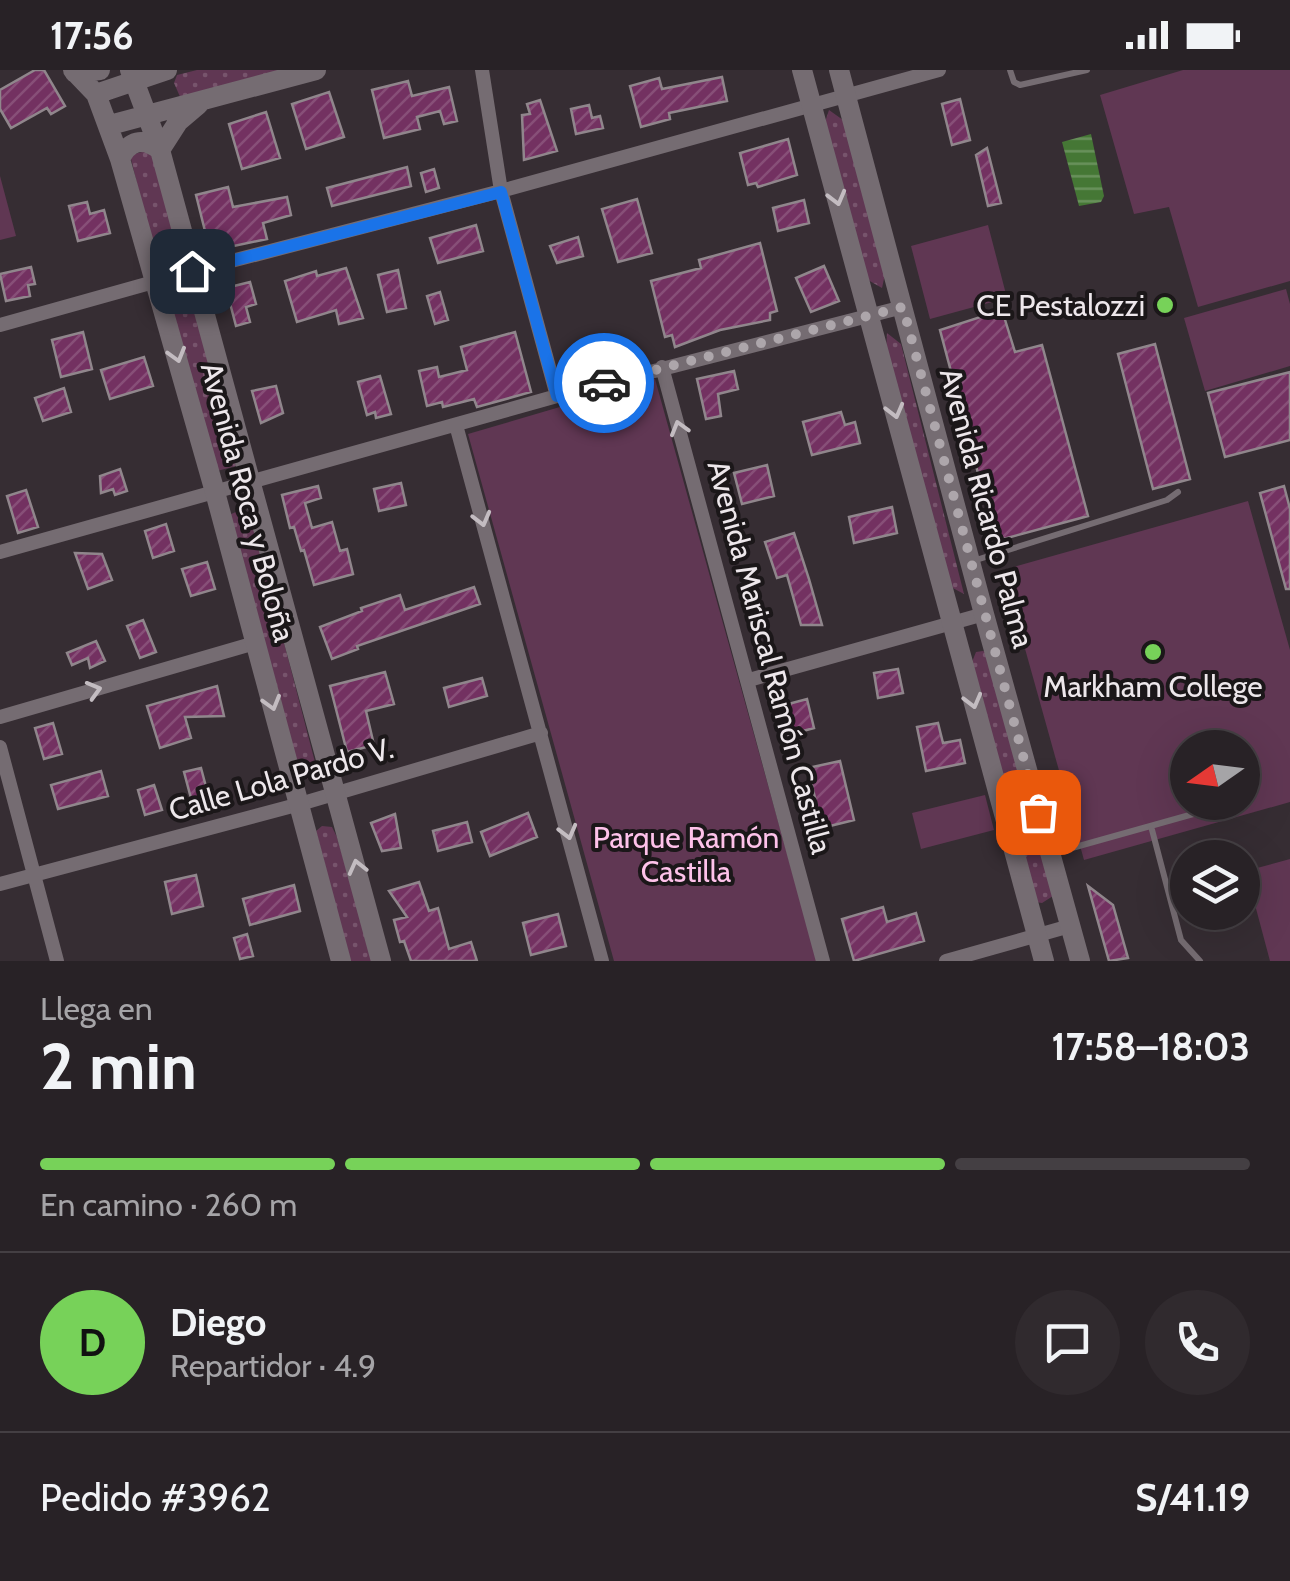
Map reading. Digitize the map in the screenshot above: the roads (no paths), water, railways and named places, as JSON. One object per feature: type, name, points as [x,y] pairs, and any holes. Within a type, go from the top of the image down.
[{"type":"main road","points":[[74,71],[100,70]]},
{"type":"main road","points":[[96,94],[132,75],[168,70],[162,86],[164,94],[190,105]]},
{"type":"main road","points":[[110,126],[316,70]]},
{"type":"main road","points":[[802,70],[1044,961]]},
{"type":"main road","name":"Avenida Ricardo Palma","points":[[840,70],[1080,961]]},
{"type":"main road","name":"Avenida Roca y Boloña","points":[[74,71],[96,94],[120,159],[215,492],[341,961]]},
{"type":"main road","name":"Avenida Roca y Boloña","points":[[132,75],[160,150],[381,961]]},
{"type":"main road","points":[[120,159],[126,148],[139,141],[148,141],[160,150],[190,105]]},
{"type":"street","points":[[482,70],[501,192],[557,396]]},
{"type":"street","points":[[0,325],[939,70]]},
{"type":"street","points":[[0,552],[662,367],[903,307]]},
{"type":"street","name":"Avenida Mariscal Ramón Castilla","points":[[662,367],[823,961]]},
{"type":"street","points":[[456,425],[602,961]]},
{"type":"street","points":[[749,680],[984,614]]},
{"type":"street","points":[[0,717],[255,643]]},
{"type":"street","name":"Calle Lola Pardo V.","points":[[0,884],[300,804],[542,733]]},
{"type":"street","points":[[0,747],[57,961]]},
{"type":"street","points":[[946,961],[1070,926]]},
{"type":"lane","points":[[1010,70],[1014,82],[1020,85],[1087,70]]},
{"type":"lane","points":[[970,562],[1166,500],[1178,492]]},
{"type":"lane","points":[[1050,854],[1172,820]]},
{"type":"lane","points":[[1150,826],[1181,940],[1200,961]]},
{"type":"place","name":"CE Pestalozzi","points":[[1165,305]]},
{"type":"place","name":"Markham College","points":[[1153,652]]},
{"type":"park label","name":"Parque Ramón Castilla","points":[[686,854]]}]
